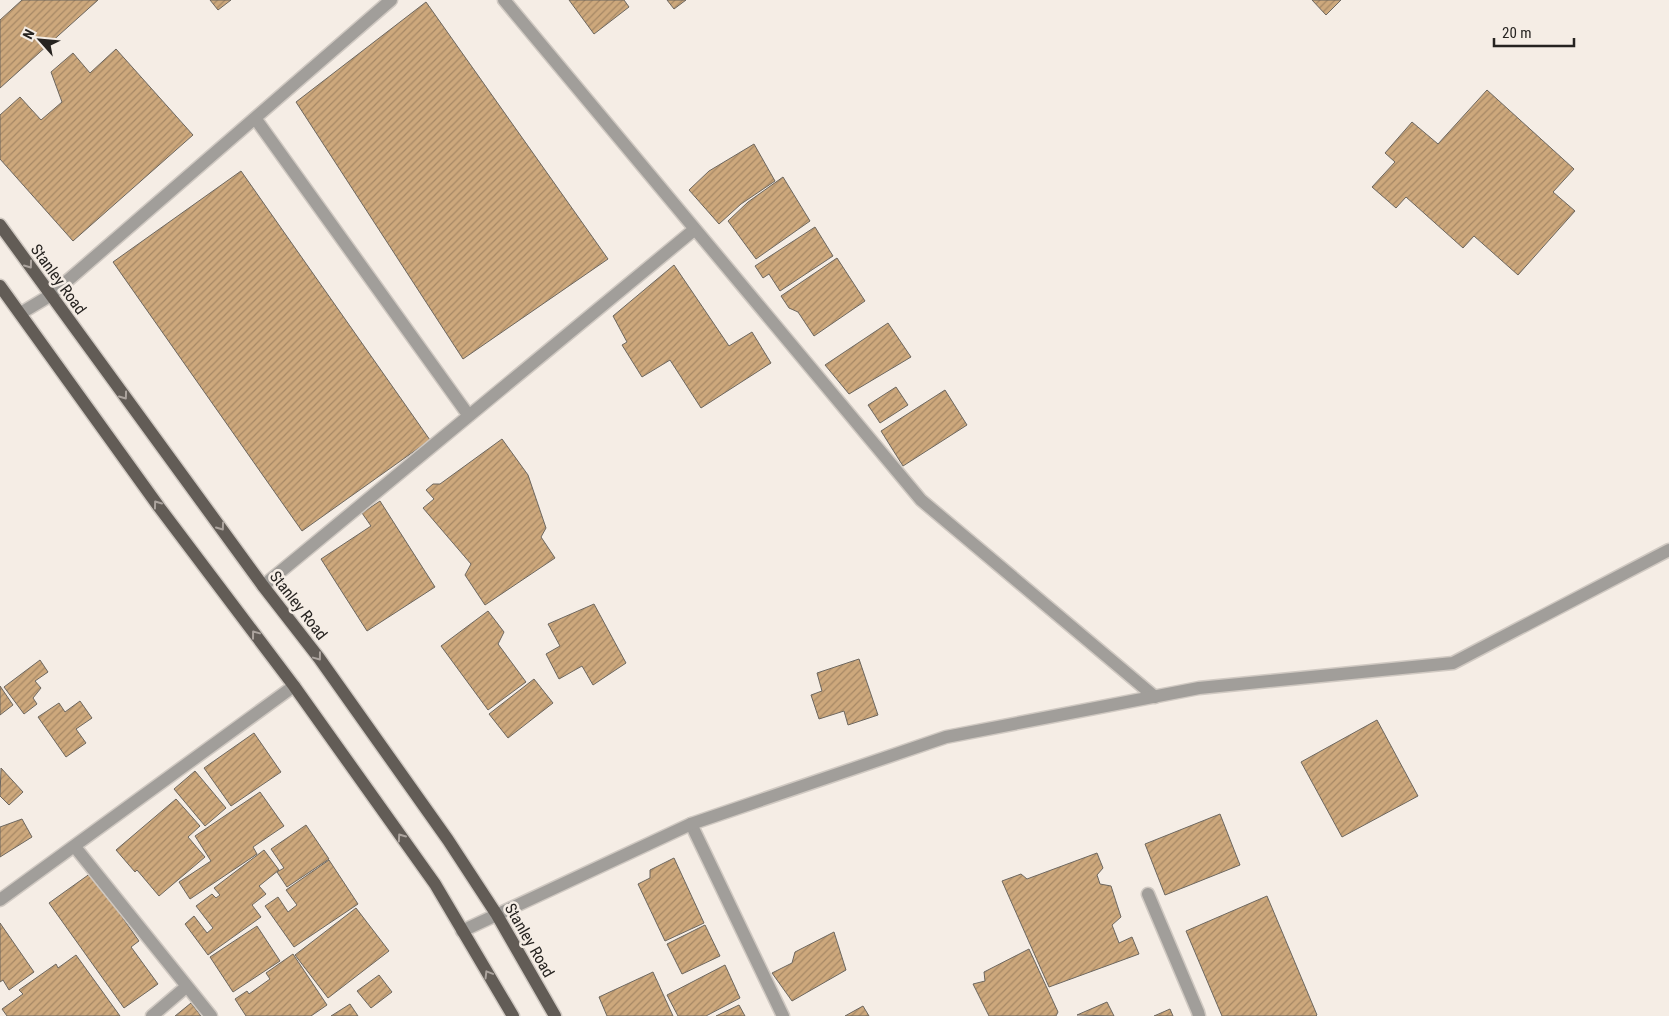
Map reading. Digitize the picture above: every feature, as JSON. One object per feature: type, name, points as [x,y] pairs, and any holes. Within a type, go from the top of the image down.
[{"type":"main road","name":"Stanley Road","points":[[0,225],[263,586],[319,658],[448,840],[497,915],[555,1016]]},
{"type":"main road","points":[[0,286],[159,507],[294,686],[435,884],[513,1016]]},
{"type":"street","points":[[21,313],[50,295],[391,0]]},
{"type":"street","points":[[504,0],[921,500],[1155,697]]},
{"type":"street","points":[[255,118],[469,416]]},
{"type":"street","points":[[263,586],[695,230]]},
{"type":"street","points":[[462,931],[691,824],[946,737],[1199,688],[1453,663],[1669,550]]},
{"type":"street","points":[[0,900],[294,686]]},
{"type":"street","points":[[691,824],[783,1016]]},
{"type":"street","points":[[75,847],[211,1016]]},
{"type":"street","points":[[1148,894],[1199,1016]]},
{"type":"street","points":[[152,1016],[186,987]]},
{"type":"building","points":[[22,0],[98,0],[0,88],[0,20]]},
{"type":"building","points":[[210,0],[231,0],[218,10]]},
{"type":"building","points":[[569,0],[624,0],[629,7],[594,34]]},
{"type":"building","points":[[667,0],[686,0],[674,9]]},
{"type":"building","points":[[1312,0],[1341,0],[1326,15]]},
{"type":"building","points":[[426,2],[608,259],[463,359],[296,102]]},
{"type":"building","points":[[116,49],[193,135],[73,241],[0,159],[0,115],[20,97],[41,120],[62,102],[51,72],[73,53],[90,73]]},
{"type":"building","points":[[1487,90],[1574,169],[1553,192],[1575,211],[1518,275],[1474,236],[1463,248],[1406,197],[1396,208],[1372,187],[1395,162],[1385,153],[1412,122],[1438,144]]},
{"type":"building","points":[[754,144],[775,181],[741,204],[719,224],[689,190],[709,171]]},
{"type":"building","points":[[241,171],[430,440],[302,531],[113,262]]},
{"type":"building","points":[[783,177],[810,221],[756,259],[728,221],[748,202]]},
{"type":"building","points":[[815,227],[833,256],[780,291],[769,274],[763,278],[755,266]]},
{"type":"building","points":[[837,258],[865,301],[814,336],[798,312],[789,308],[781,296]]},
{"type":"building","points":[[674,265],[729,346],[752,332],[771,363],[701,408],[670,360],[642,377],[622,345],[627,342],[613,316]]},
{"type":"building","points":[[888,323],[911,357],[849,394],[825,365]]},
{"type":"building","points":[[896,387],[908,405],[880,423],[868,405]]},
{"type":"building","points":[[945,390],[967,425],[903,466],[881,431]]},
{"type":"building","points":[[502,439],[528,475],[546,528],[541,537],[555,558],[485,605],[465,575],[471,564],[423,508],[434,499],[426,490],[433,484],[440,484]]},
{"type":"building","points":[[380,501],[435,587],[367,631],[321,559],[371,526],[362,513]]},
{"type":"building","points":[[594,604],[626,663],[593,685],[582,666],[559,679],[546,654],[560,646],[548,624]]},
{"type":"building","points":[[488,611],[504,632],[498,644],[526,682],[488,710],[441,646]]},
{"type":"building","points":[[859,659],[878,715],[848,725],[844,711],[819,719],[811,695],[822,691],[817,673]]},
{"type":"building","points":[[40,660],[48,672],[35,681],[41,688],[33,698],[37,704],[24,714],[4,687]]},
{"type":"building","points":[[534,679],[553,703],[508,738],[489,714]]},
{"type":"building","points":[[0,686],[13,705],[0,715]]},
{"type":"building","points":[[80,701],[92,718],[76,729],[86,743],[66,757],[38,717],[59,703],[65,712]]},
{"type":"building","points":[[1377,720],[1418,796],[1342,837],[1301,762]]},
{"type":"building","points":[[254,733],[281,772],[231,806],[204,768]]},
{"type":"building","points":[[1,768],[23,792],[9,805],[0,796]]},
{"type":"building","points":[[195,771],[226,808],[205,826],[174,789]]},
{"type":"building","points":[[260,792],[284,826],[253,847],[257,854],[190,899],[179,882],[211,861],[195,836]]},
{"type":"building","points":[[176,799],[200,826],[188,837],[205,857],[159,896],[137,870],[135,872],[116,850]]},
{"type":"building","points":[[1220,814],[1240,865],[1165,895],[1145,844]]},
{"type":"building","points":[[22,819],[32,837],[0,857],[0,827]]},
{"type":"building","points":[[306,825],[329,859],[287,887],[277,872],[284,868],[271,849]]},
{"type":"building","points":[[264,850],[279,870],[259,886],[266,894],[252,905],[261,917],[208,955],[185,924],[194,916],[207,933],[213,928],[196,906],[212,894],[216,898],[220,895],[214,888]]},
{"type":"building","points":[[1097,853],[1103,868],[1097,875],[1100,884],[1111,886],[1121,917],[1112,925],[1119,943],[1132,937],[1139,954],[1049,987],[1002,881],[1021,874],[1027,879]]},
{"type":"building","points":[[674,858],[704,923],[665,941],[638,884],[650,878],[650,870]]},
{"type":"building","points":[[329,860],[358,904],[294,947],[265,906],[278,897],[288,912],[297,905],[286,890]]},
{"type":"building","points":[[91,873],[139,941],[131,947],[158,984],[124,1008],[49,903]]},
{"type":"building","points":[[1267,896],[1316,1016],[1222,1016],[1186,931]]},
{"type":"building","points":[[356,908],[389,951],[328,998],[295,955]]},
{"type":"building","points":[[0,923],[34,972],[9,990],[3,980],[0,982]]},
{"type":"building","points":[[705,925],[720,956],[682,974],[667,944]]},
{"type":"building","points":[[257,926],[280,961],[233,992],[210,957]]},
{"type":"building","points":[[834,932],[846,970],[792,1001],[772,973],[792,963],[795,952]]},
{"type":"building","points":[[1029,949],[1058,1012],[1056,1016],[989,1016],[973,984],[985,981],[984,972]]},
{"type":"building","points":[[293,954],[327,1005],[311,1016],[246,1016],[235,999],[247,991],[249,994],[270,979],[266,973]]},
{"type":"building","points":[[76,955],[120,1016],[7,1016],[2,1009],[23,994],[19,990],[56,964],[58,968]]},
{"type":"building","points":[[725,965],[740,998],[706,1016],[678,1016],[667,995]]},
{"type":"building","points":[[653,972],[673,1016],[607,1016],[599,997]]},
{"type":"building","points":[[379,975],[392,992],[371,1008],[357,991]]},
{"type":"building","points":[[1107,1002],[1114,1016],[1077,1015]]},
{"type":"building","points":[[191,1003],[201,1016],[175,1016]]},
{"type":"building","points":[[350,1004],[358,1016],[331,1016]]},
{"type":"building","points":[[739,1005],[745,1016],[716,1016]]},
{"type":"building","points":[[863,1006],[869,1016],[845,1016]]},
{"type":"building","points":[[1170,1009],[1173,1016],[1154,1016]]}]
